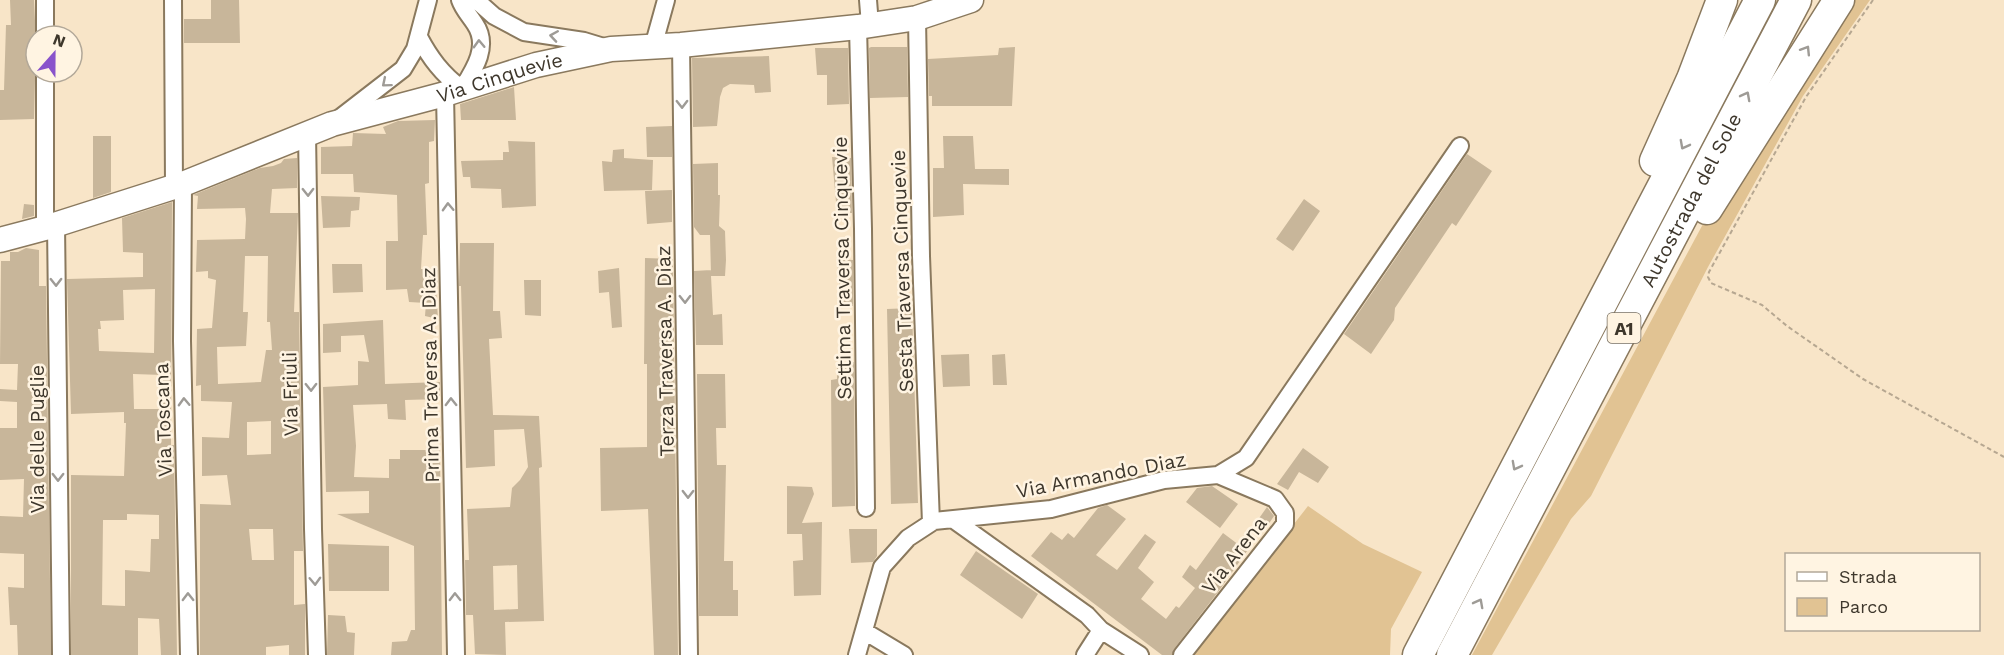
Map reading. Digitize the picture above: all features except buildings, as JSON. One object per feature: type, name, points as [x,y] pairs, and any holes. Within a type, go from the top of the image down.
[{"type":"highway","points":[[1534,433],[1692,79],[1722,0]]},
{"type":"highway","name":"Autostrada del Sole","points":[[1418,655],[1760,0]]},
{"type":"highway","name":"Autostrada del Sole","points":[[1452,655],[1796,0]]},
{"type":"highway","points":[[1497,569],[1699,222],[1839,0]]},
{"type":"street","points":[[45,0],[45,24]]},
{"type":"street","name":"Via Toscana","points":[[173,0],[189,655]]},
{"type":"street","points":[[332,124],[403,69],[415,49],[428,0]]},
{"type":"street","points":[[419,37],[453,91],[480,56],[481,42],[477,26],[460,0]]},
{"type":"street","points":[[476,0],[494,15],[524,32],[584,41],[611,49]]},
{"type":"street","points":[[653,47],[666,0]]},
{"type":"street","name":"Settima Traversa Cinquevie","points":[[866,508],[863,229],[864,26],[868,0]]},
{"type":"street","name":"Via Cinquevie","points":[[0,240],[179,186],[332,124],[453,91],[536,65],[611,49],[681,45],[864,26],[917,18],[971,0]]},
{"type":"street","name":"Sesta Traversa Cinquevie","points":[[917,18],[921,256],[931,523]]},
{"type":"street","name":"Terza Traversa A. Diaz","points":[[681,45],[688,420],[689,655]]},
{"type":"street","points":[[45,84],[50,226]]},
{"type":"street","name":"Prima Traversa A. Diaz","points":[[453,91],[456,655]]},
{"type":"street","name":"Via Friuli","points":[[307,133],[317,655]]},
{"type":"street","name":"Via Armando Diaz","points":[[857,655],[882,567],[908,538],[931,523],[1051,509],[1164,480],[1218,476],[1246,458],[1460,146]]},
{"type":"street","name":"Via delle Puglie","points":[[50,226],[61,655]]},
{"type":"street","name":"Via Arena","points":[[1182,655],[1285,524],[1286,513],[1275,499],[1218,476]]},
{"type":"street","points":[[954,520],[1087,615],[1101,630],[1140,655]]},
{"type":"street","points":[[1085,655],[1101,630]]},
{"type":"street","points":[[864,631],[904,655]]},
{"type":"path","points":[[1873,0],[1806,98],[1708,277],[1711,283],[1762,305],[1787,326],[1863,379],[2004,457]]},
{"type":"green space","points":[[1845,0],[1870,0],[1803,96],[1708,267],[1591,496],[1571,519],[1492,655],[1472,655],[1703,224]]},
{"type":"green space","points":[[1308,506],[1363,544],[1422,572],[1391,629],[1390,655],[1192,655]]}]
